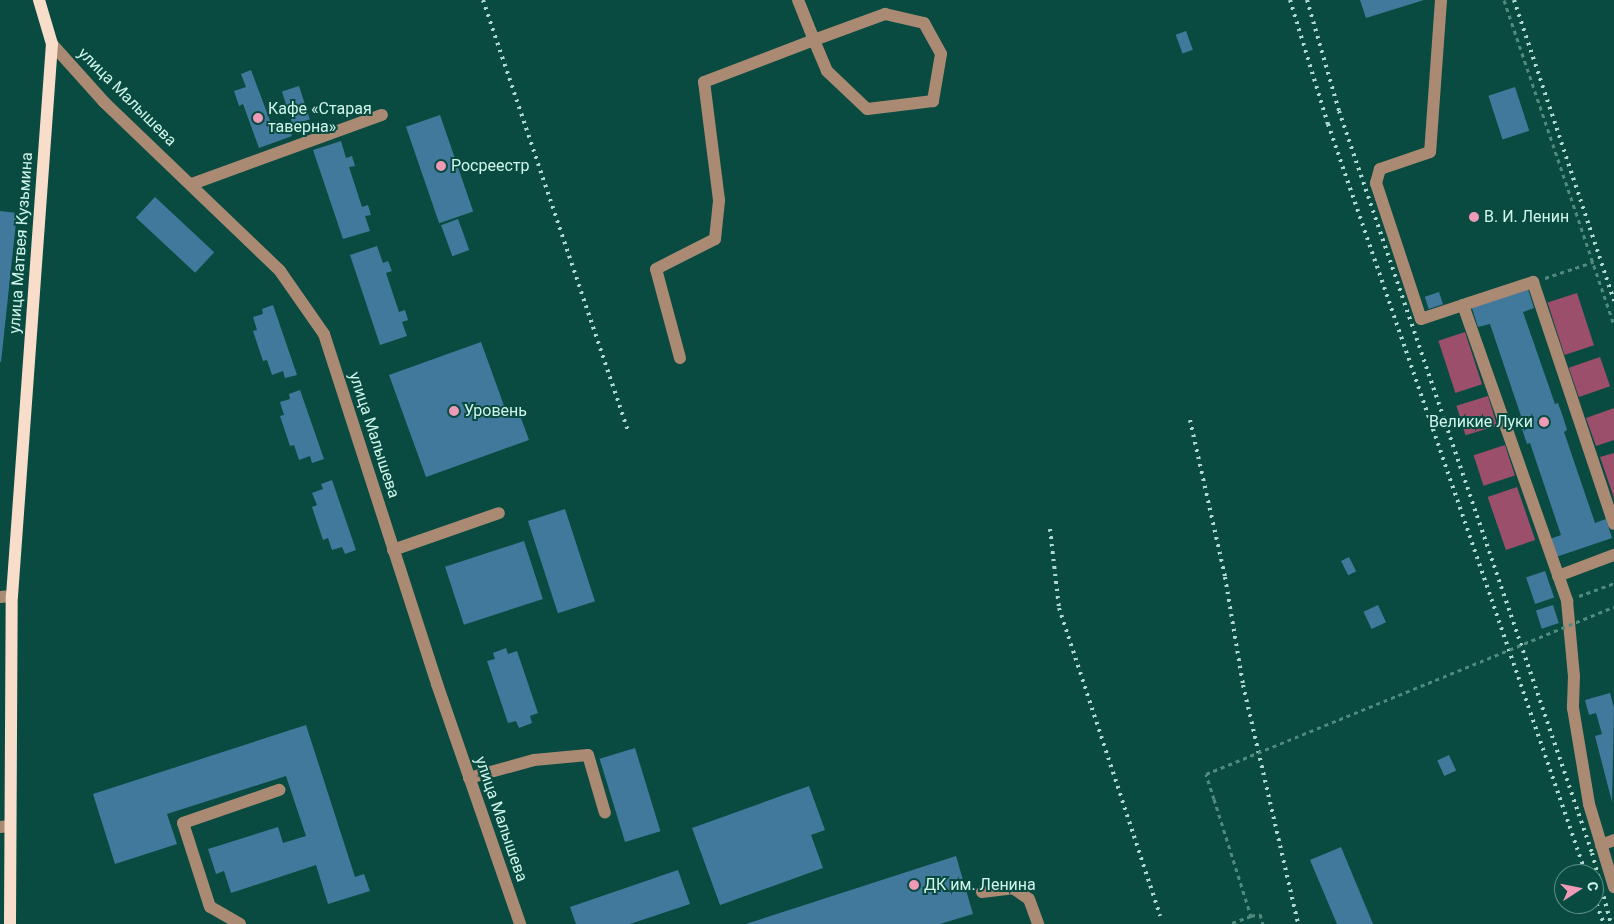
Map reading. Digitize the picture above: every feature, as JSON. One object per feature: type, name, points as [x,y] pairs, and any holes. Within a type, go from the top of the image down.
[{"type":"main road","points":[[39,0],[52,44]]},
{"type":"main road","name":"улица Матвея Кузьмина","points":[[10,924],[5,826],[6,596],[52,44]]},
{"type":"street","points":[[680,358],[656,269],[715,239],[719,200],[704,82],[814,40],[884,14],[924,23],[941,54],[933,101],[868,109],[827,71],[814,40],[798,0]]},
{"type":"street","points":[[1441,0],[1430,152],[1380,169],[1376,184],[1421,319],[1532,282],[1614,524]]},
{"type":"street","name":"улица Малышева","points":[[52,44],[104,102],[280,270],[324,334],[393,550],[520,924]]},
{"type":"street","points":[[192,184],[382,115]]},
{"type":"street","points":[[1463,305],[1567,601],[1574,676],[1573,708],[1589,804],[1614,887]]},
{"type":"street","points":[[393,550],[499,513]]},
{"type":"street","points":[[1558,576],[1614,555]]},
{"type":"street","points":[[469,778],[534,760],[588,755],[605,813]]},
{"type":"street","points":[[240,924],[210,907],[183,823],[279,790]]},
{"type":"street","points":[[1601,845],[1614,840]]},
{"type":"street","points":[[982,892],[1013,888],[1029,899],[1038,924]]},
{"type":"path","points":[[1504,0],[1614,325]]},
{"type":"path","points":[[1532,282],[1593,262]]},
{"type":"path","points":[[1567,601],[1614,583]]},
{"type":"path","points":[[1252,916],[1206,774],[1614,607]]},
{"type":"path","points":[[1229,924],[1260,914],[1263,924]]},
{"type":"shaded area","points":[[1577,293],[1594,345],[1565,355],[1548,303]]},
{"type":"shaded area","points":[[1465,332],[1482,384],[1455,393],[1438,341]]},
{"type":"shaded area","points":[[1600,357],[1610,386],[1579,397],[1569,368]]},
{"type":"shaded area","points":[[1488,396],[1497,426],[1466,435],[1456,406]]},
{"type":"shaded area","points":[[1614,408],[1614,440],[1596,446],[1586,418]]},
{"type":"shaded area","points":[[1505,445],[1515,475],[1484,486],[1474,455]]},
{"type":"shaded area","points":[[1614,453],[1614,498],[1600,457]]},
{"type":"shaded area","points":[[1517,487],[1535,540],[1506,550],[1488,497]]},
{"type":"building","points":[[1360,0],[1424,0],[1366,18]]},
{"type":"building","points":[[1186,31],[1193,50],[1183,54],[1176,35]]},
{"type":"building","points":[[251,70],[272,126],[286,121],[292,136],[259,148],[243,104],[239,106],[234,91],[246,87],[241,74]]},
{"type":"building","points":[[299,86],[310,119],[293,125],[282,92]]},
{"type":"building","points":[[1515,87],[1529,131],[1503,139],[1488,96]]},
{"type":"building","points":[[440,115],[473,211],[439,223],[406,127]]},
{"type":"building","points":[[341,141],[346,158],[352,156],[355,166],[349,167],[362,207],[368,205],[371,215],[365,216],[370,231],[343,239],[313,150]]},
{"type":"building","points":[[155,197],[214,252],[195,273],[136,217]]},
{"type":"building","points":[[0,211],[17,213],[1,362],[0,362]]},
{"type":"building","points":[[458,219],[469,250],[452,256],[441,225]]},
{"type":"building","points":[[377,246],[383,263],[388,261],[392,271],[386,273],[399,312],[405,310],[408,320],[402,322],[407,336],[380,345],[350,255]]},
{"type":"building","points":[[1528,289],[1534,308],[1523,312],[1555,404],[1558,403],[1563,417],[1567,430],[1564,432],[1595,523],[1606,519],[1612,538],[1556,557],[1550,539],[1561,535],[1530,443],[1527,444],[1518,417],[1521,416],[1490,324],[1478,327],[1472,308]]},
{"type":"building","points":[[1439,292],[1443,304],[1429,309],[1425,297]]},
{"type":"building","points":[[273,305],[297,375],[285,378],[283,371],[272,375],[267,360],[263,361],[253,331],[257,330],[253,317],[263,314],[262,309]]},
{"type":"building","points":[[481,342],[507,414],[518,410],[529,440],[426,477],[389,375]]},
{"type":"building","points":[[300,390],[324,459],[312,463],[310,456],[299,460],[294,445],[290,446],[280,416],[284,415],[280,402],[290,399],[289,394]]},
{"type":"building","points":[[332,480],[356,550],[345,554],[342,547],[332,550],[328,538],[323,540],[312,507],[317,505],[312,493],[323,489],[321,484]]},
{"type":"building","points":[[565,509],[595,601],[558,613],[528,521]]},
{"type":"building","points":[[524,541],[543,599],[464,625],[445,567]]},
{"type":"building","points":[[1349,557],[1356,571],[1348,575],[1341,561]]},
{"type":"building","points":[[1545,571],[1554,597],[1535,604],[1526,578]]},
{"type":"building","points":[[1378,605],[1386,622],[1372,629],[1363,612]]},
{"type":"building","points":[[1553,605],[1559,623],[1542,629],[1536,611]]},
{"type":"building","points":[[506,648],[508,654],[517,651],[538,713],[530,716],[532,723],[519,728],[516,721],[508,723],[487,661],[495,659],[493,653]]},
{"type":"building","points":[[1610,693],[1614,708],[1612,802],[1595,736],[1602,734],[1596,713],[1589,715],[1585,700]]},
{"type":"building","points":[[306,725],[355,877],[364,874],[370,891],[328,904],[316,865],[231,893],[224,871],[216,874],[208,849],[278,827],[283,843],[306,836],[286,776],[167,814],[177,844],[115,864],[93,794]]},
{"type":"building","points":[[635,748],[660,831],[625,842],[600,759]]},
{"type":"building","points":[[1449,755],[1456,770],[1444,776],[1437,760]]},
{"type":"building","points":[[809,786],[825,830],[811,835],[823,868],[720,905],[692,828]]},
{"type":"building","points":[[1341,847],[1373,924],[1337,924],[1310,860]]},
{"type":"building","name":"ДК им. Ленина","points":[[956,856],[973,914],[940,924],[746,924]]},
{"type":"building","points":[[678,870],[690,904],[630,924],[576,924],[570,907]]},
{"type":"railway","points":[[483,0],[628,432]]},
{"type":"railway","points":[[1290,0],[1328,124],[1583,864]]},
{"type":"railway","points":[[1307,0],[1339,111],[1592,853],[1611,924]]},
{"type":"railway","points":[[1514,0],[1614,301]]},
{"type":"railway","points":[[1190,420],[1225,577],[1243,685],[1298,924]]},
{"type":"railway","points":[[1050,529],[1059,608],[1160,916]]},
{"type":"railway","points":[[1600,914],[1604,924]]},
{"type":"place","name":"Кафе «Старая таверна»","points":[[258,118]]},
{"type":"place","name":"Росреестр","points":[[441,166]]},
{"type":"place","name":"В. И. Ленин","points":[[1474,217]]},
{"type":"place","name":"Уровень","points":[[454,411]]},
{"type":"place","name":"Великие Луки","points":[[1544,422]]},
{"type":"place","name":"ДК им. Ленина","points":[[914,885]]}]
